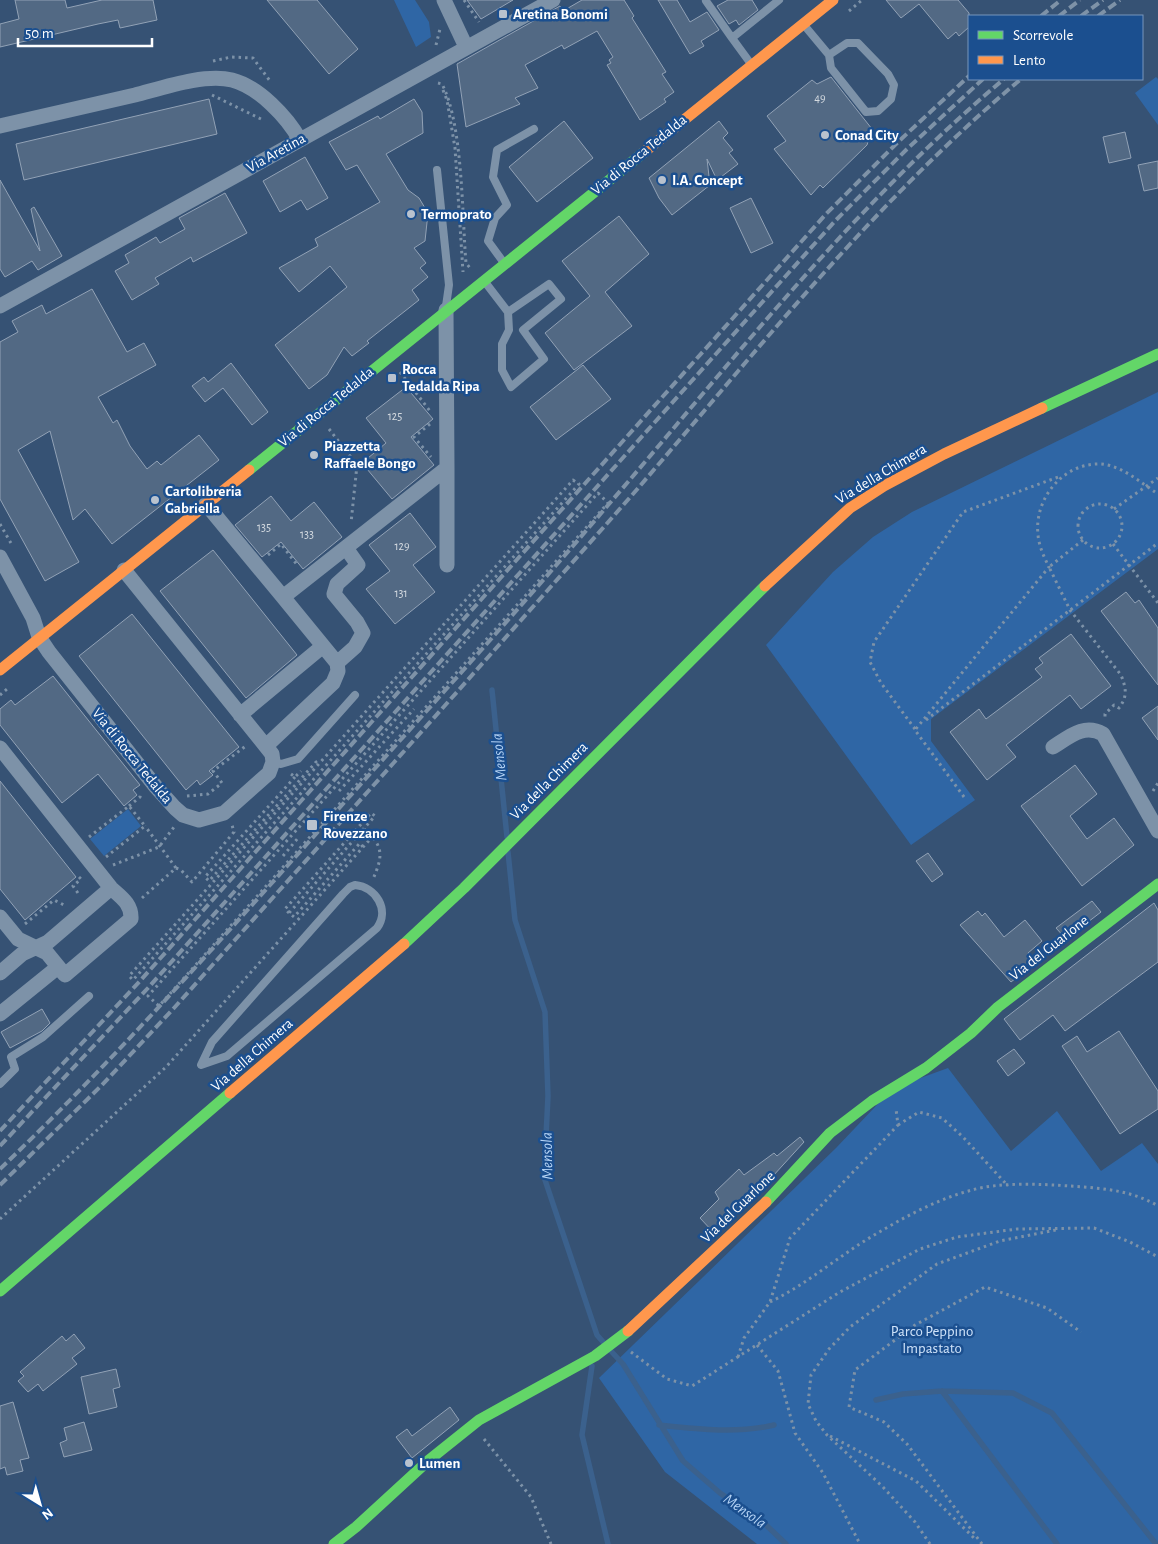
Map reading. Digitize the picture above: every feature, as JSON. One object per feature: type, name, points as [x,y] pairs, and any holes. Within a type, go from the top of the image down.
[{"type":"street","points":[[444,0],[466,47]]},
{"type":"street","name":"Via Aretina","points":[[0,306],[300,140],[425,74],[466,47],[553,0]]},
{"type":"street","name":"Via di Rocca Tedalda","points":[[0,670],[833,0]]},
{"type":"street","points":[[0,126],[177,85],[219,78],[234,80],[254,91],[293,128],[300,140]]},
{"type":"street","points":[[446,310],[442,466],[447,565]]},
{"type":"street","name":"Via della Chimera","points":[[0,1291],[411,938],[755,596],[850,508],[884,486],[944,454],[1158,354]]},
{"type":"street","points":[[283,598],[346,548],[442,466]]},
{"type":"street","points":[[206,504],[337,663],[338,671],[333,683],[266,746]]},
{"type":"street","points":[[337,663],[355,647],[363,633],[358,622],[334,594],[337,584],[358,565],[346,548]]},
{"type":"street","points":[[0,557],[33,618],[39,637]]},
{"type":"street","points":[[124,570],[266,746],[272,754],[273,762]]},
{"type":"street","name":"Via di Rocca Tedalda","points":[[39,637],[156,788],[183,815],[199,820],[208,819],[227,810],[269,773],[273,762]]},
{"type":"street","points":[[240,715],[323,646]]},
{"type":"street","points":[[1053,747],[1081,730],[1092,729],[1103,734],[1158,831]]},
{"type":"street","points":[[0,748],[111,888],[130,908],[131,919],[65,975],[47,953],[34,949],[18,939],[7,925]]},
{"type":"street","name":"Via del Guarlone","points":[[334,1544],[356,1527],[429,1460],[471,1426],[540,1385],[595,1356],[634,1326],[772,1197],[830,1133],[872,1101],[926,1068],[971,1033],[1005,1001],[1158,884]]},
{"type":"street","points":[[0,973],[22,954],[48,942],[111,888]]},
{"type":"street","points":[[0,1014],[58,967]]},
{"type":"lane","points":[[706,0],[752,65]]},
{"type":"lane","points":[[732,38],[780,0]]},
{"type":"lane","points":[[803,24],[829,55],[831,68],[866,112],[878,111],[891,99],[894,85],[888,74],[858,43],[847,43],[829,55]]},
{"type":"lane","points":[[504,264],[488,241],[495,218],[507,205],[493,177],[497,150],[534,129]]},
{"type":"lane","points":[[436,170],[449,285],[446,310]]},
{"type":"lane","points":[[483,281],[508,312],[509,330],[502,344],[502,370],[511,387],[544,359],[523,330]]},
{"type":"lane","points":[[508,312],[549,284],[562,298],[523,330],[509,330]]},
{"type":"lane","points":[[273,762],[281,764],[298,759],[355,695]]},
{"type":"lane","points":[[355,885],[368,888],[378,899],[382,911],[381,921],[377,928],[227,1056],[201,1066],[212,1042],[343,894],[355,885]]},
{"type":"lane","points":[[0,1084],[15,1069],[11,1057],[43,1037],[89,996]]},
{"type":"path","points":[[464,0],[478,20]]},
{"type":"path","points":[[435,50],[441,44],[444,29],[442,24]]},
{"type":"path","points":[[425,74],[442,84],[450,99],[457,148],[466,263],[470,268]]},
{"type":"path","points":[[425,74],[441,87],[447,100],[455,148],[464,273]]},
{"type":"path","points":[[210,94],[244,109],[268,123]]},
{"type":"path","points":[[400,372],[431,412]]},
{"type":"path","points":[[437,419],[414,437],[442,466]]},
{"type":"path","points":[[329,429],[357,465],[351,524]]},
{"type":"path","points":[[964,797],[881,683],[870,662],[874,642],[963,512],[1064,475],[1080,467],[1098,464],[1119,469],[1158,494]]},
{"type":"path","points":[[1064,475],[1051,487],[1042,503],[1038,519],[1040,542],[1049,567],[1070,610],[1121,675],[1126,687],[1125,699],[1119,708],[1114,705],[1105,714],[1103,734]]},
{"type":"path","points":[[1114,509],[1158,478]]},
{"type":"path","points":[[200,872],[209,881],[573,480],[578,484],[133,980],[129,976],[318,763]]},
{"type":"path","points":[[598,493],[608,503],[420,714],[159,1006],[148,996],[598,493]]},
{"type":"path","points":[[1101,504],[1114,509],[1122,526],[1118,539],[1114,544],[1101,548],[1094,547],[1083,540],[1078,527],[1082,513],[1094,505],[1101,504]]},
{"type":"path","points":[[915,730],[1049,567],[1083,540]]},
{"type":"path","points":[[921,724],[1158,543]]},
{"type":"path","points":[[266,556],[280,544],[303,572]]},
{"type":"path","points":[[1114,544],[1158,603]]},
{"type":"path","points":[[409,704],[420,714]]},
{"type":"path","points":[[339,791],[414,709]]},
{"type":"path","points":[[181,797],[208,794],[222,783],[213,772],[249,743]]},
{"type":"path","points":[[312,758],[318,763]]},
{"type":"path","points":[[205,878],[295,778]]},
{"type":"path","points":[[88,838],[129,806],[176,868],[182,870],[192,882],[234,832],[227,810]]},
{"type":"path","points":[[289,913],[375,816],[370,812],[285,909],[289,913],[294,917],[360,843],[363,846]]},
{"type":"path","points":[[145,826],[103,858],[110,867],[159,847],[183,815]]},
{"type":"path","points":[[364,829],[379,844],[381,855],[378,867],[368,888]]},
{"type":"path","points":[[82,831],[93,845]]},
{"type":"path","points":[[0,1219],[166,1067],[373,836]]},
{"type":"path","points":[[283,856],[298,838]]},
{"type":"path","points":[[277,851],[288,860]]},
{"type":"path","points":[[130,908],[176,868]]},
{"type":"path","points":[[7,925],[54,900],[68,906],[81,897],[73,886],[81,879],[75,871]]},
{"type":"path","points":[[892,1088],[898,1125]]},
{"type":"path","points":[[738,1358],[744,1338],[770,1302],[790,1238],[898,1125],[919,1112],[942,1118],[963,1137],[1008,1186]]},
{"type":"path","points":[[770,1302],[792,1291],[866,1240],[931,1204],[974,1189],[1037,1184],[1105,1188],[1146,1198],[1158,1206]]},
{"type":"path","points":[[930,1544],[915,1522],[882,1486],[827,1435],[816,1421],[808,1404],[811,1375],[829,1349],[850,1327],[937,1264],[1000,1241],[1065,1228]]},
{"type":"path","points":[[615,1340],[667,1379],[692,1386],[840,1292],[920,1249],[966,1236],[1017,1229],[1094,1228],[1130,1242],[1158,1257]]},
{"type":"path","points":[[981,1544],[907,1444],[884,1422],[849,1407],[855,1370],[915,1325],[985,1287],[1047,1308],[1081,1332]]},
{"type":"path","points":[[757,1346],[778,1371],[795,1433],[823,1473],[860,1544]]},
{"type":"path","points":[[471,1426],[531,1497],[551,1544]]},
{"type":"path","points":[[827,1435],[916,1481],[981,1544]]},
{"type":"green space","points":[[394,0],[415,0],[429,22],[431,37],[416,47]]},
{"type":"green space","points":[[1156,77],[1158,79],[1158,125],[1135,93]]},
{"type":"green space","points":[[1158,392],[1158,549],[931,719],[931,741],[975,800],[911,845],[766,645],[833,572],[873,537],[912,512]]},
{"type":"green space","points":[[128,809],[141,826],[104,856],[90,839]]},
{"type":"green space","name":"Parco Peppino Impastato","points":[[948,1068],[1011,1151],[1057,1111],[1101,1171],[1142,1143],[1158,1164],[1158,1544],[757,1544],[665,1472],[599,1378],[836,1148],[893,1088]]},
{"type":"building","points":[[15,0],[65,0],[67,8],[102,0],[153,0],[157,20],[120,28],[118,20],[0,47],[0,24],[19,19]]},
{"type":"building","points":[[267,0],[317,0],[358,49],[329,74]]},
{"type":"building","points":[[467,0],[513,0],[481,19]]},
{"type":"building","points":[[582,0],[624,0],[634,16],[632,18],[666,72],[662,74],[674,92],[664,99],[666,102],[640,120],[607,65],[611,63],[609,60],[613,57],[597,31],[564,49],[562,45],[525,65],[538,88],[515,98],[520,104],[466,127],[457,64],[560,6],[563,11]]},
{"type":"building","points":[[658,0],[677,0],[690,22],[707,12],[719,30],[701,41],[704,46],[690,54]]},
{"type":"building","points":[[728,0],[752,0],[758,10],[739,25],[736,20],[729,24],[717,6]]},
{"type":"building","points":[[886,0],[958,0],[969,13],[968,28],[959,36],[956,32],[948,39],[919,4],[901,18]]},
{"type":"building","name":"Conad City","points":[[831,77],[872,129],[867,145],[823,188],[820,185],[811,195],[774,149],[786,141],[767,116],[812,80],[817,84]]},
{"type":"building","points":[[209,99],[217,134],[24,180],[16,144]]},
{"type":"building","points":[[414,99],[422,112],[423,133],[386,154],[408,190],[419,198],[428,213],[425,241],[414,248],[426,263],[420,268],[428,277],[412,290],[419,300],[367,341],[369,343],[352,356],[344,347],[327,375],[309,389],[275,345],[347,287],[330,266],[299,292],[279,268],[318,246],[315,239],[380,202],[357,165],[346,170],[329,142],[378,116],[380,119]]},
{"type":"building","points":[[564,121],[593,158],[537,202],[509,167]]},
{"type":"building","points":[[719,121],[728,133],[723,138],[733,150],[729,153],[738,164],[717,180],[707,159],[710,185],[672,215],[659,198],[649,178]]},
{"type":"building","points":[[1125,132],[1131,158],[1109,163],[1103,137]]},
{"type":"building","points":[[305,157],[328,198],[307,210],[301,200],[280,212],[263,181]]},
{"type":"building","points":[[1158,161],[1158,188],[1144,191],[1138,165]]},
{"type":"building","points":[[0,180],[40,251],[31,209],[34,207],[62,256],[38,270],[32,261],[5,277],[0,269]]},
{"type":"building","points":[[225,193],[247,233],[193,262],[191,257],[155,278],[159,284],[132,300],[115,271],[129,263],[125,255],[156,237],[160,243],[185,229],[179,218]]},
{"type":"building","points":[[751,198],[773,243],[751,253],[730,208]]},
{"type":"building","points":[[619,216],[649,254],[605,292],[632,326],[574,370],[545,333],[590,296],[562,261]]},
{"type":"building","points":[[92,289],[127,352],[144,343],[156,365],[98,397],[113,423],[117,420],[130,446],[147,469],[157,461],[161,465],[199,435],[219,460],[112,544],[85,509],[73,520],[50,431],[18,450],[79,562],[45,581],[0,499],[0,342],[18,332],[12,321],[42,305],[46,314]]},
{"type":"building","points":[[231,363],[268,412],[252,425],[223,388],[205,402],[192,386],[204,377],[208,382]]},
{"type":"building","points":[[583,365],[611,399],[556,440],[530,407]]},
{"type":"building","points":[[406,387],[433,419],[411,437],[434,465],[392,499],[362,463],[386,443],[366,418]]},
{"type":"building","points":[[271,496],[291,521],[314,502],[342,537],[303,569],[281,542],[262,557],[235,525]]},
{"type":"building","points":[[410,513],[436,547],[413,565],[435,592],[395,624],[366,589],[390,571],[369,545]]},
{"type":"building","points":[[213,550],[297,655],[246,698],[160,591]]},
{"type":"building","points":[[1126,592],[1135,603],[1139,600],[1158,628],[1158,685],[1101,611]]},
{"type":"building","points":[[132,614],[239,747],[209,771],[213,775],[200,785],[197,780],[186,790],[79,656]]},
{"type":"building","points":[[1071,634],[1111,686],[1081,709],[1070,695],[1006,745],[1016,757],[987,780],[950,732],[979,709],[986,719],[1042,677],[1035,669],[1043,663],[1039,658]]},
{"type":"building","points":[[53,676],[140,785],[133,790],[137,795],[124,806],[98,774],[62,803],[0,725],[0,709],[11,700],[15,705]]},
{"type":"building","points":[[1158,706],[1158,740],[1142,718]]},
{"type":"building","points":[[1075,765],[1097,794],[1070,816],[1087,839],[1114,818],[1134,845],[1082,886],[1021,806]]},
{"type":"building","points":[[0,781],[76,877],[25,920],[0,889]]},
{"type":"building","points":[[928,853],[943,874],[932,882],[916,861]]},
{"type":"building","points":[[1092,901],[1101,912],[1066,939],[1056,928]]},
{"type":"building","points":[[1154,903],[1158,910],[1158,962],[1065,1031],[1053,1015],[1020,1040],[1004,1019]]},
{"type":"building","points":[[978,911],[982,916],[985,913],[1004,937],[1025,920],[1042,941],[1028,953],[1035,963],[1011,982],[960,925]]},
{"type":"building","points":[[42,1009],[50,1023],[42,1031],[10,1048],[1,1032]]},
{"type":"building","points":[[1119,1031],[1158,1091],[1158,1109],[1120,1134],[1062,1046],[1077,1036],[1087,1052]]},
{"type":"building","points":[[1014,1049],[1025,1063],[1008,1076],[997,1061]]},
{"type":"building","points":[[800,1137],[804,1142],[762,1188],[714,1233],[700,1218],[719,1199],[715,1192],[739,1169],[744,1175],[774,1153],[777,1156]]},
{"type":"building","points":[[74,1334],[85,1348],[72,1358],[77,1364],[43,1391],[38,1384],[28,1392],[18,1381],[24,1376],[20,1372],[62,1336],[66,1341]]},
{"type":"building","points":[[116,1369],[120,1387],[113,1389],[117,1407],[89,1414],[81,1377]]},
{"type":"building","points":[[13,1402],[29,1458],[20,1460],[23,1471],[7,1475],[5,1467],[0,1469],[0,1406]]},
{"type":"building","points":[[450,1407],[459,1420],[412,1458],[396,1437],[407,1429],[412,1436]]},
{"type":"building","points":[[84,1422],[92,1450],[64,1457],[60,1443],[67,1440],[64,1428]]},
{"type":"waterway","name":"Mensola","points":[[492,690],[507,837]]},
{"type":"waterway","name":"Mensola","points":[[508,852],[515,920],[545,1012],[548,1096],[544,1177],[597,1335],[604,1343]]},
{"type":"waterway","name":"Mensola","points":[[610,1350],[623,1364],[683,1461],[720,1493],[766,1525],[786,1544]]},
{"type":"waterway","points":[[592,1366],[582,1435],[608,1544]]},
{"type":"waterway","points":[[942,1391],[1057,1544]]},
{"type":"waterway","points":[[876,1400],[903,1394],[942,1391],[1013,1393],[1052,1413],[1156,1544]]},
{"type":"waterway","points":[[659,1425],[731,1430],[774,1425]]},
{"type":"railway","points":[[1042,15],[1061,0]]},
{"type":"railway","points":[[1060,15],[1080,0]]},
{"type":"railway","points":[[1082,15],[1103,0]]},
{"type":"railway","points":[[1099,15],[1120,0]]},
{"type":"railway","points":[[0,1131],[140,981],[826,214],[898,142],[968,77]]},
{"type":"railway","points":[[0,1146],[148,988],[835,221],[907,149],[982,80]]},
{"type":"railway","points":[[0,1169],[118,1050],[270,886],[535,590],[750,338],[847,229],[950,127],[1003,80]]},
{"type":"railway","points":[[0,1185],[102,1085],[174,1008],[633,494],[772,332],[867,226],[967,126],[1020,80]]},
{"type":"traffic: fast","points":[[249,470],[643,153]]},
{"type":"traffic: fast","points":[[1042,408],[1158,354]]},
{"type":"traffic: fast","points":[[404,944],[464,888],[765,586]]},
{"type":"traffic: fast","points":[[766,1202],[830,1133],[872,1101],[926,1068],[971,1033],[998,1007],[1158,884]]},
{"type":"traffic: fast","points":[[0,1291],[230,1093]]},
{"type":"traffic: fast","points":[[334,1544],[356,1527],[429,1460],[479,1420],[595,1356],[628,1331]]},
{"type":"traffic: slow","points":[[643,153],[833,0]]},
{"type":"traffic: slow","points":[[765,586],[850,508],[884,486],[944,454],[1042,408]]},
{"type":"traffic: slow","points":[[0,670],[249,470]]},
{"type":"traffic: slow","points":[[230,1093],[404,944]]},
{"type":"traffic: slow","points":[[628,1331],[766,1202]]},
{"type":"place","name":"Aretina Bonomi","points":[[503,14]]},
{"type":"place","name":"Conad City","points":[[825,135]]},
{"type":"place","name":"I.A. Concept","points":[[662,180]]},
{"type":"place","name":"Termoprato","points":[[411,214]]},
{"type":"place","name":"Rocca Tedalda Ripa","points":[[392,378]]},
{"type":"place","name":"Piazzetta Raffaele Bongo","points":[[314,455]]},
{"type":"place","name":"Cartolibreria Gabriella","points":[[155,500]]},
{"type":"place","name":"Firenze Rovezzano","points":[[312,825]]},
{"type":"place","name":"Lumen","points":[[409,1463]]}]
